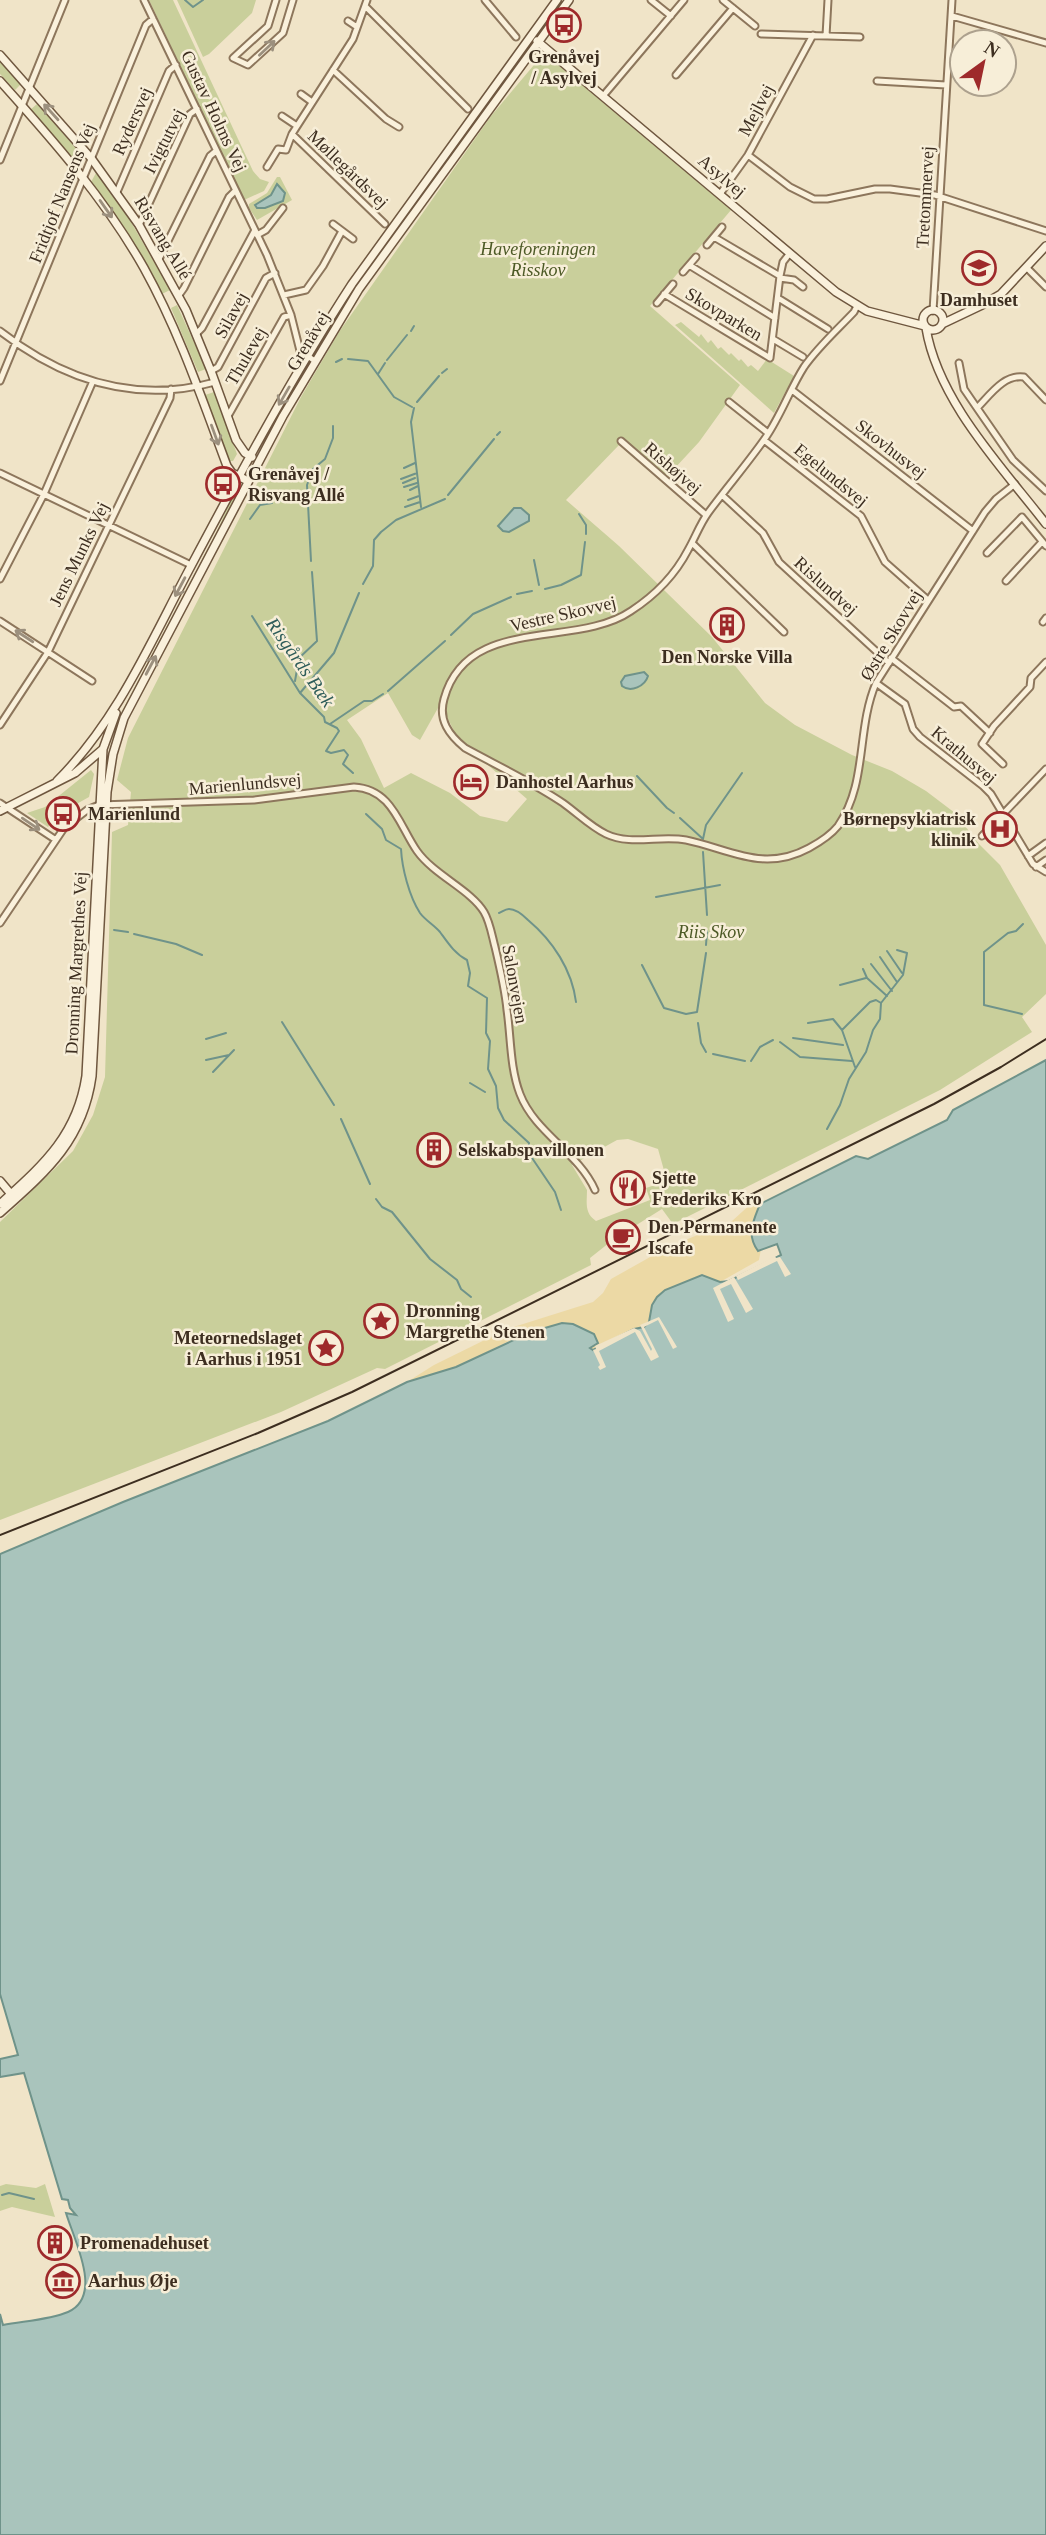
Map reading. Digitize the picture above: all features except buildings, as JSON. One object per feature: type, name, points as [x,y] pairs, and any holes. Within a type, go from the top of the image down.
[{"type":"street","points":[[0,159],[65,0]]},
{"type":"street","name":"Gustav Holms Vej","points":[[144,0],[275,273],[291,315],[299,351],[311,359]]},
{"type":"street","points":[[276,0],[268,26],[233,58],[248,65],[284,33],[293,0]]},
{"type":"street","points":[[485,0],[516,37]]},
{"type":"street","name":"Grenåvej","points":[[121,726],[352,284],[557,0]]},
{"type":"street","name":"Grenåvej","points":[[123,696],[238,476],[311,359],[569,0]]},
{"type":"street","points":[[651,0],[671,16]]},
{"type":"street","points":[[603,96],[684,0]]},
{"type":"street","points":[[723,0],[755,26]]},
{"type":"street","points":[[826,36],[828,0]]},
{"type":"street","name":"Tretommervej","points":[[937,313],[939,197],[952,0]]},
{"type":"street","points":[[267,167],[278,149],[286,150],[292,134],[353,39],[366,3],[468,109]]},
{"type":"street","points":[[676,75],[733,8]]},
{"type":"street","points":[[952,16],[1046,43]]},
{"type":"street","name":"Fridtjof Nansens Vej","points":[[0,381],[146,25],[153,19]]},
{"type":"street","points":[[348,21],[357,27]]},
{"type":"street","points":[[761,33],[860,37]]},
{"type":"street","name":"Mejlvej","points":[[720,194],[748,155],[813,36]]},
{"type":"street","name":"Asylvej","points":[[530,37],[836,292],[857,306],[877,314],[925,327],[939,327]]},
{"type":"street","points":[[337,48],[344,53]]},
{"type":"street","name":"Risvang Allé","points":[[0,55],[91,158],[139,225],[178,295],[196,334],[236,440],[250,455],[259,460]]},
{"type":"street","name":"Rydersvej","points":[[117,192],[169,71],[176,65]]},
{"type":"street","points":[[332,70],[386,119],[399,127]]},
{"type":"street","points":[[320,73],[328,77]]},
{"type":"street","name":"Risvang Allé","points":[[0,81],[84,178],[144,268],[174,327],[227,466],[238,476]]},
{"type":"street","points":[[877,81],[946,85]]},
{"type":"street","points":[[301,94],[312,102]]},
{"type":"street","name":"Ivigtutvej","points":[[139,225],[190,114],[197,109]]},
{"type":"street","points":[[282,116],[297,126]]},
{"type":"street","name":"Møllegårdsvej","points":[[292,134],[385,224]]},
{"type":"street","points":[[159,259],[210,156],[216,151]]},
{"type":"street","points":[[748,155],[790,187],[814,199],[822,200],[883,188],[939,197],[1046,231]]},
{"type":"street","points":[[178,295],[229,197],[236,191]]},
{"type":"street","points":[[196,334],[256,233],[266,230],[283,208]]},
{"type":"street","points":[[333,224],[353,239]]},
{"type":"street","points":[[707,245],[722,227]]},
{"type":"street","points":[[284,295],[306,290],[342,231]]},
{"type":"street","points":[[714,237],[780,277],[794,280],[803,287]]},
{"type":"street","points":[[939,327],[994,299],[1046,246]]},
{"type":"street","name":"Skovparken","points":[[664,294],[770,359],[780,277],[783,262],[790,253]]},
{"type":"street","name":"Skovparken","points":[[683,272],[696,257]]},
{"type":"street","name":"Skovparken","points":[[689,265],[775,318]]},
{"type":"street","points":[[1027,268],[1046,287]]},
{"type":"street","name":"Silavej","points":[[211,371],[218,367],[267,278],[275,273]]},
{"type":"street","name":"Skovparken","points":[[657,303],[673,284]]},
{"type":"street","points":[[778,298],[828,329]]},
{"type":"street","name":"Vestre Skovvej","points":[[442,708],[453,680],[476,653],[512,641],[593,625],[627,614],[655,594],[684,557],[706,515],[764,440],[811,358],[857,306]]},
{"type":"street","points":[[933,349],[939,327],[937,313],[960,314]]},
{"type":"street","name":"Asylvej","points":[[904,320],[937,313]]},
{"type":"street","name":"Thulevej","points":[[228,416],[284,317],[291,315]]},
{"type":"street","points":[[924,316],[925,327],[956,404],[1046,524]]},
{"type":"street","points":[[0,331],[16,345],[49,365],[93,381],[131,388],[170,389],[198,387],[215,382]]},
{"type":"street","name":"Skovparken","points":[[773,339],[803,357]]},
{"type":"street","points":[[960,363],[964,389],[1013,460],[1046,491]]},
{"type":"street","points":[[977,408],[1005,380],[1020,376],[1046,400]]},
{"type":"street","points":[[0,579],[44,494],[93,381]]},
{"type":"street","name":"Jens Munks Vej","points":[[0,724],[48,652],[170,398],[170,389]]},
{"type":"street","name":"Skovhusvej","points":[[792,390],[973,531]]},
{"type":"street","points":[[729,402],[768,433]]},
{"type":"street","name":"Egelundsvej","points":[[764,440],[861,516],[885,562],[928,600]]},
{"type":"street","name":"Rishøjvej","points":[[621,441],[706,515]]},
{"type":"street","points":[[0,473],[191,565]]},
{"type":"street","points":[[238,476],[248,481]]},
{"type":"street","name":"Østre Skovvej","points":[[442,708],[447,730],[453,739],[561,802],[606,834],[630,839],[684,839],[762,860],[784,858],[806,850],[827,838],[849,806],[856,786],[867,703],[876,683],[990,504],[1015,484]]},
{"type":"street","name":"Rislundvej","points":[[722,495],[762,533],[779,562],[890,660],[954,706],[961,706],[990,733]]},
{"type":"street","points":[[1026,522],[1037,512]]},
{"type":"street","points":[[987,553],[1022,517],[1044,544],[1006,581]]},
{"type":"street","points":[[692,543],[784,632]]},
{"type":"street","points":[[0,621],[92,681]]},
{"type":"street","points":[[1003,764],[982,744],[1030,687],[1031,678],[1046,662]]},
{"type":"street","name":"Krathusvej","points":[[876,683],[905,704],[913,729],[920,737],[983,786],[1036,867],[1046,872]]},
{"type":"street","points":[[57,781],[88,750],[123,696]]},
{"type":"street","name":"Dronning Margrethes Vej","points":[[0,1213],[59,1157],[79,1125],[88,1100],[92,1076],[103,749],[123,696]]},
{"type":"street","points":[[2,808],[75,773],[103,749],[121,726]]},
{"type":"street","name":"Dronning Margrethes Vej","points":[[0,1204],[61,1143],[82,1098],[103,805],[121,726]]},
{"type":"street","points":[[92,758],[103,763]]},
{"type":"street","points":[[982,836],[1046,769]]},
{"type":"street","name":"Marienlundsvej","points":[[103,805],[218,803],[354,787],[366,788],[384,797]]},
{"type":"street","name":"Salonvejen","points":[[384,797],[426,863],[483,910],[502,974],[510,1049],[520,1093],[526,1107],[580,1166],[595,1190]]},
{"type":"street","points":[[0,923],[64,828],[77,815],[103,805]]},
{"type":"street","points":[[2,808],[56,840]]},
{"type":"street","points":[[1028,856],[1046,843]]},
{"type":"street","points":[[1036,867],[1046,860]]},
{"type":"street","points":[[0,1181],[11,1194]]},
{"type":"green space","points":[[149,0],[173,0],[253,171],[260,179],[269,182],[264,191],[244,200]]},
{"type":"green space","points":[[177,0],[256,0],[252,13],[203,57]]},
{"type":"green space","name":"Riis Skov","points":[[544,56],[558,65],[731,210],[650,306],[740,385],[699,442],[662,482],[619,445],[566,500],[619,546],[712,637],[765,703],[795,725],[852,755],[892,771],[926,791],[955,813],[979,844],[1000,865],[1046,945],[1046,994],[1022,1017],[1032,1032],[940,1090],[673,1224],[662,1209],[614,1239],[590,1258],[591,1265],[385,1369],[377,1368],[281,1412],[0,1520],[0,1222],[73,1151],[93,1115],[105,1077],[112,832],[128,825],[131,792],[117,780],[128,738],[301,397],[339,332],[491,116]],"holes":[[[388,693],[412,735],[420,740],[438,708],[446,715],[458,739],[527,799],[507,822],[480,816],[450,793],[411,773],[384,788],[361,739],[347,720]],[[628,1139],[658,1149],[667,1181],[646,1188],[650,1200],[596,1221],[588,1211],[587,1190],[572,1165],[617,1140]]]},
{"type":"green space","points":[[0,61],[21,84],[15,90],[0,74]]},
{"type":"green space","points":[[37,104],[81,154],[74,159],[30,110]]},
{"type":"green space","points":[[96,173],[131,222],[170,290],[162,294],[129,235],[91,182]]},
{"type":"green space","points":[[277,177],[280,177],[292,200],[257,220],[249,204],[267,193]]},
{"type":"green space","points":[[177,305],[206,369],[198,372],[171,308]]},
{"type":"green space","points":[[681,322],[699,337],[701,334],[708,343],[711,340],[718,349],[721,347],[739,361],[741,359],[748,367],[751,365],[758,371],[767,359],[794,376],[774,413],[675,325]]},
{"type":"green space","points":[[214,392],[237,454],[233,461],[229,461],[205,395]]},
{"type":"green space","points":[[236,489],[239,491],[115,729],[216,533]]},
{"type":"green space","points":[[91,770],[94,774],[89,797],[64,811],[58,818],[57,816],[48,827],[27,813],[45,807]]},
{"type":"green space","points":[[6,2184],[36,2188],[45,2184],[55,2217],[12,2207],[0,2211],[0,2186]]},
{"type":"sand","points":[[753,1202],[760,1204],[750,1229],[761,1249],[759,1260],[720,1282],[665,1290],[654,1301],[649,1322],[644,1327],[634,1329],[592,1350],[573,1324],[544,1327],[454,1368],[407,1382],[434,1365],[507,1329],[593,1302],[603,1293],[611,1279],[668,1247],[732,1221]]},
{"type":"water","points":[[277,184],[285,193],[283,201],[257,208],[255,205],[271,195]]},
{"type":"water","points":[[514,508],[521,508],[529,515],[529,521],[509,532],[503,531],[498,526]]},
{"type":"water","points":[[644,672],[648,676],[641,685],[633,689],[622,686],[621,682],[625,676]]},
{"type":"water","points":[[1046,1060],[1046,2535],[0,2535],[0,2314],[3,2325],[61,2315],[79,2304],[84,2294],[85,2281],[80,2252],[66,2213],[76,2215],[68,2200],[62,2199],[24,2073],[0,2077],[0,2059],[18,2055],[0,1994],[0,1554],[328,1421],[407,1382],[456,1367],[531,1332],[562,1323],[573,1324],[594,1334],[598,1343],[590,1348],[593,1350],[634,1329],[644,1327],[649,1322],[652,1305],[665,1290],[702,1275],[720,1282],[729,1281],[781,1255],[777,1244],[758,1251],[754,1245],[752,1228],[760,1204],[856,1156],[868,1159],[947,1120],[953,1110]]},
{"type":"pier","points":[[775,1256],[780,1257],[791,1274],[785,1277],[777,1261],[738,1280],[736,1276]]},
{"type":"pier","points":[[734,1277],[753,1309],[746,1313],[731,1284],[720,1289],[734,1319],[728,1322],[713,1288]]},
{"type":"pier","points":[[659,1317],[677,1347],[673,1349],[658,1320],[644,1327],[659,1357],[651,1361],[635,1332],[599,1351],[606,1367],[600,1370],[593,1350],[596,1349],[595,1346],[634,1328],[640,1331],[651,1351],[640,1325]]},
{"type":"waterway","points":[[185,0],[193,7],[203,0]]},
{"type":"waterway","points":[[411,331],[414,326]]},
{"type":"waterway","points":[[387,360],[407,335]]},
{"type":"waterway","points":[[336,362],[342,359]]},
{"type":"waterway","points":[[348,359],[368,361],[394,397],[412,407]]},
{"type":"waterway","points":[[378,374],[385,363]]},
{"type":"waterway","points":[[442,373],[447,369]]},
{"type":"waterway","points":[[417,402],[439,376]]},
{"type":"waterway","points":[[414,408],[411,422],[421,507]]},
{"type":"waterway","points":[[311,561],[307,485],[313,469],[325,459],[333,438],[333,426]]},
{"type":"waterway","points":[[497,435],[500,432]]},
{"type":"waterway","points":[[448,495],[494,439]]},
{"type":"waterway","points":[[404,468],[415,463]]},
{"type":"waterway","points":[[401,479],[417,473]]},
{"type":"waterway","points":[[403,483],[415,478]]},
{"type":"waterway","points":[[404,487],[417,483]]},
{"type":"waterway","points":[[410,490],[418,486]]},
{"type":"waterway","points":[[280,501],[306,492]]},
{"type":"waterway","points":[[408,500],[419,496]]},
{"type":"waterway","points":[[363,584],[373,566],[374,540],[381,532],[396,520],[445,499]]},
{"type":"waterway","points":[[405,507],[420,502]]},
{"type":"waterway","points":[[250,519],[260,505],[272,503]]},
{"type":"waterway","points":[[579,514],[586,525],[586,534]]},
{"type":"waterway","points":[[545,589],[581,575],[585,542]]},
{"type":"waterway","points":[[534,560],[539,585]]},
{"type":"waterway","points":[[295,681],[299,658],[317,641],[312,572]]},
{"type":"waterway","points":[[517,594],[532,591]]},
{"type":"waterway","points":[[300,693],[334,653],[359,593]]},
{"type":"waterway","points":[[451,635],[473,614],[511,597]]},
{"type":"waterway","name":"Risgårds Bæk","points":[[252,616],[300,693],[324,717],[325,722],[339,731],[326,751],[331,753],[344,750],[348,755],[343,764],[353,773]]},
{"type":"waterway","points":[[388,691],[445,641]]},
{"type":"waterway","points":[[330,724],[364,701],[372,701],[383,694]]},
{"type":"waterway","points":[[680,818],[703,839],[706,825],[742,773]]},
{"type":"waterway","points":[[637,776],[674,813]]},
{"type":"waterway","name":"Risgårds Bæk","points":[[366,814],[382,829],[386,840],[401,849],[407,882],[420,913],[455,951],[467,960],[470,973],[468,986],[487,998],[486,1033],[490,1041],[488,1069],[496,1086],[498,1108],[504,1120],[529,1143],[528,1152],[555,1192],[561,1210]]},
{"type":"waterway","points":[[703,852],[707,915]]},
{"type":"waterway","points":[[656,897],[720,885]]},
{"type":"waterway","points":[[499,913],[509,909],[517,911],[545,937],[566,968],[576,1002]]},
{"type":"waterway","points":[[1022,1014],[984,1005],[984,952],[1023,924]]},
{"type":"waterway","points":[[114,930],[128,932]]},
{"type":"waterway","points":[[706,945],[707,931]]},
{"type":"waterway","points":[[134,934],[176,944],[202,955]]},
{"type":"waterway","points":[[881,1003],[903,975],[907,953],[897,950]]},
{"type":"waterway","points":[[887,951],[902,973]]},
{"type":"waterway","points":[[642,965],[664,1008],[686,1014],[697,1012],[706,953]]},
{"type":"waterway","points":[[880,957],[897,982]]},
{"type":"waterway","points":[[871,964],[892,991]]},
{"type":"waterway","points":[[863,969],[867,978],[887,996]]},
{"type":"waterway","points":[[840,985],[866,978]]},
{"type":"waterway","points":[[827,1129],[840,1105],[849,1079],[866,1052],[873,1030],[880,1019],[881,1003],[876,1000],[870,1002],[842,1030]]},
{"type":"waterway","points":[[808,1023],[833,1019],[842,1030],[855,1067]]},
{"type":"waterway","points":[[282,1022],[334,1105]]},
{"type":"waterway","points":[[698,1023],[701,1043],[706,1052]]},
{"type":"waterway","points":[[206,1039],[226,1033]]},
{"type":"waterway","points":[[793,1038],[843,1045]]},
{"type":"waterway","points":[[751,1061],[760,1047],[773,1040]]},
{"type":"waterway","points":[[780,1042],[800,1057],[852,1061]]},
{"type":"waterway","points":[[213,1072],[234,1050]]},
{"type":"waterway","points":[[713,1054],[745,1061]]},
{"type":"waterway","points":[[206,1060],[229,1055]]},
{"type":"waterway","points":[[470,1083],[485,1092]]},
{"type":"waterway","points":[[341,1119],[370,1184]]},
{"type":"waterway","points":[[376,1199],[382,1207],[392,1212],[430,1259],[457,1280],[461,1289],[471,1297]]},
{"type":"waterway","points":[[2,2195],[9,2193],[34,2199]]},
{"type":"tram line","points":[[0,1535],[258,1433],[352,1392],[934,1104],[1046,1039]]},
{"type":"place","name":"Grenåvej / Asylvej","points":[[564,25]]},
{"type":"place","name":"Damhuset","points":[[979,268]]},
{"type":"place","name":"Grenåvej / Risvang Allé","points":[[223,484]]},
{"type":"place","name":"Den Norske Villa","points":[[727,625]]},
{"type":"place","name":"Danhostel Aarhus","points":[[471,782]]},
{"type":"place","name":"Marienlund","points":[[63,814]]},
{"type":"place","name":"Børnepsykiatrisk klinik","points":[[1000,829]]},
{"type":"place","name":"Selskabspavillonen","points":[[434,1150]]},
{"type":"place","name":"Sjette Frederiks Kro","points":[[628,1188]]},
{"type":"place","name":"Den Permanente Iscafe","points":[[623,1237]]},
{"type":"place","name":"Dronning Margrethe Stenen","points":[[381,1321]]},
{"type":"place","name":"Meteornedslaget i Aarhus i 1951","points":[[326,1348]]},
{"type":"place","name":"Promenadehuset","points":[[55,2243]]},
{"type":"place","name":"Aarhus Øje","points":[[63,2281]]},
{"type":"park label","name":"Haveforeningen Risskov","points":[[538,259]]}]
